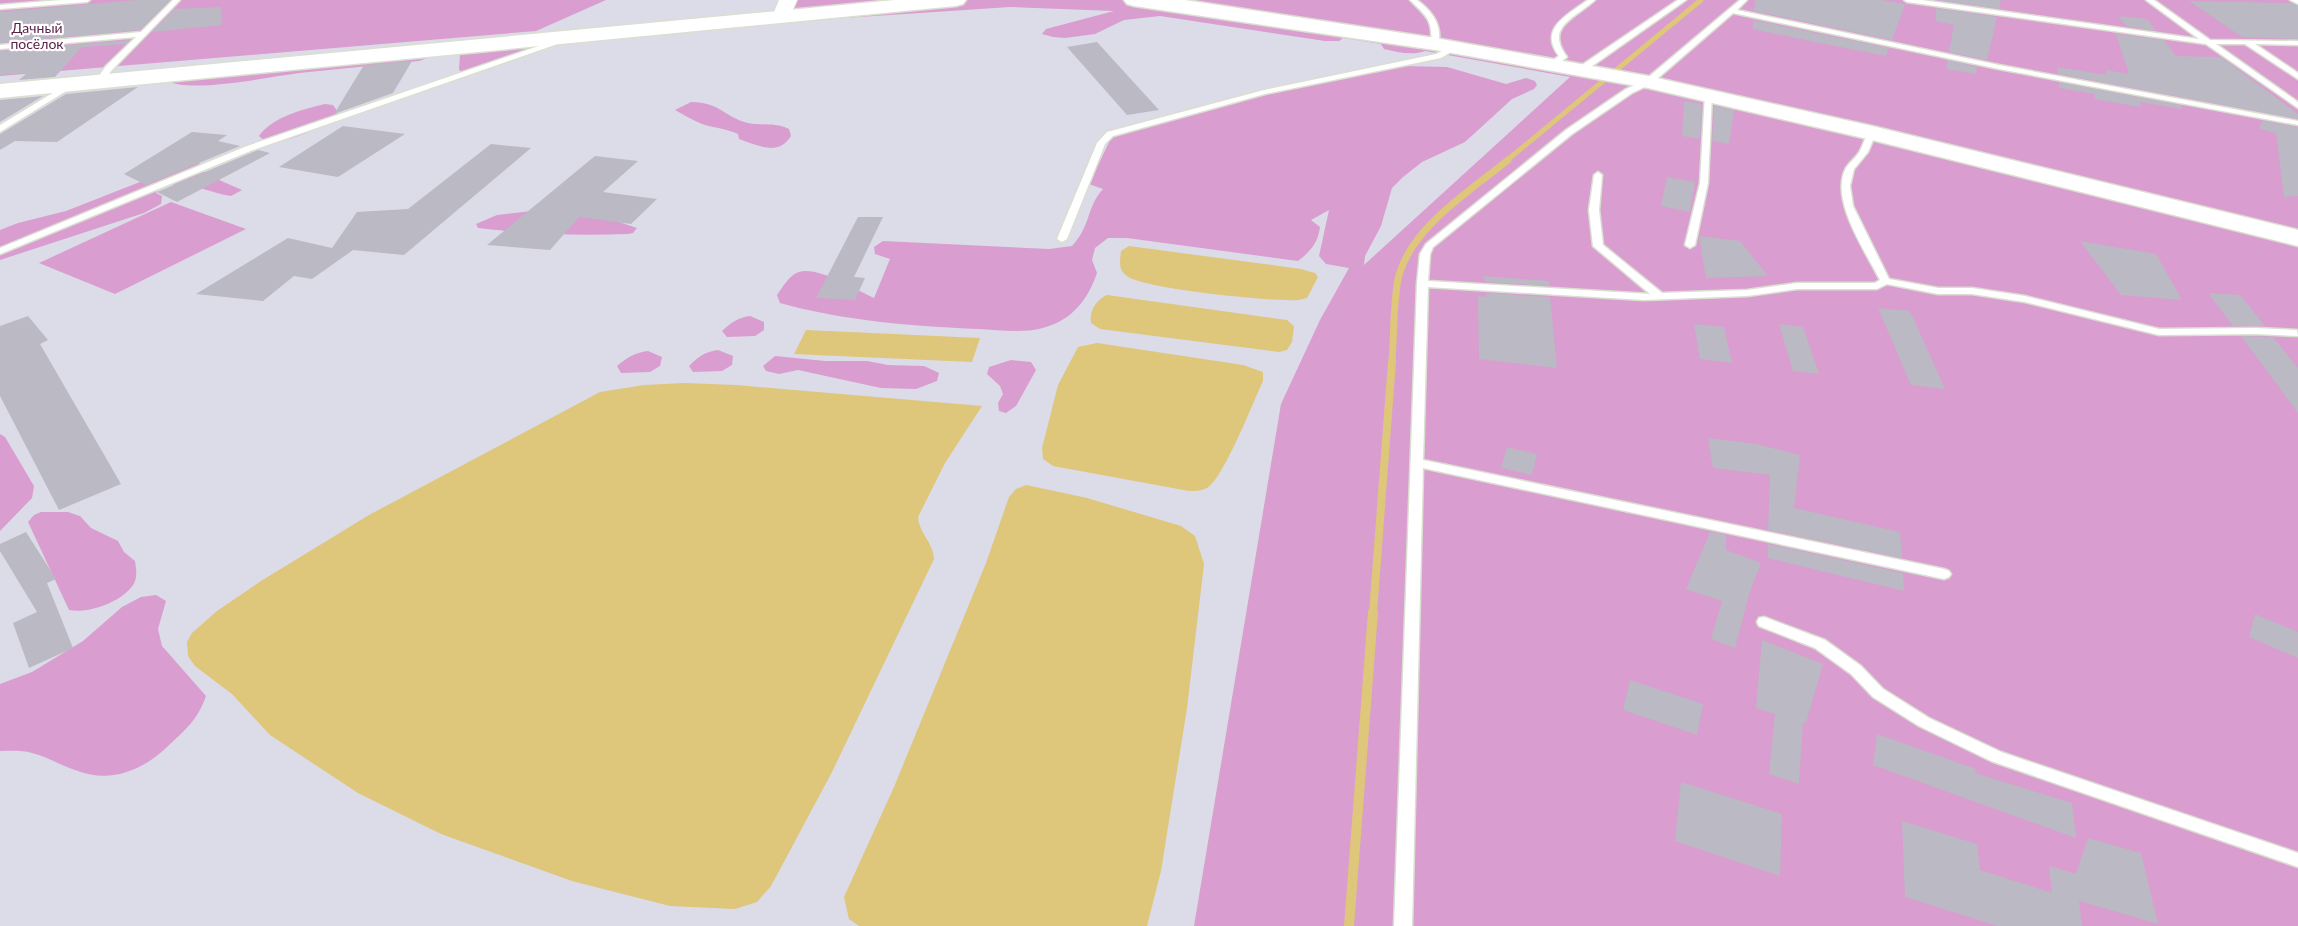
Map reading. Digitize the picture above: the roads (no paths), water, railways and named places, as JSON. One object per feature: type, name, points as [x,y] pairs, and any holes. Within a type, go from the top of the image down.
[{"type":"main road","points":[[0,91],[74,84],[104,74],[501,43],[581,35],[784,8],[956,0]]},
{"type":"main road","points":[[1134,0],[1184,2],[1638,80],[1872,133],[2298,238]]},
{"type":"lane","points":[[0,7],[87,0]]},
{"type":"lane","points":[[104,74],[177,0]]},
{"type":"lane","points":[[1062,239],[1101,143],[1110,134],[1264,92],[1438,56],[1444,46],[1436,26],[1428,11],[1413,0]]},
{"type":"lane","points":[[1554,64],[1563,57],[1556,50],[1553,39],[1555,31],[1561,23],[1592,0]]},
{"type":"lane","points":[[1589,70],[1683,0]]},
{"type":"lane","points":[[1403,926],[1422,284],[1425,255],[1429,246],[1569,132],[1629,91],[1638,80],[1744,0]]},
{"type":"lane","points":[[1907,0],[2206,42],[2298,43]]},
{"type":"lane","points":[[2149,0],[2298,106]]},
{"type":"lane","points":[[2294,0],[2298,2]]},
{"type":"lane","points":[[1731,11],[1998,67],[2298,123]]},
{"type":"lane","points":[[0,47],[142,34]]},
{"type":"lane","points":[[0,251],[250,148],[581,35]]},
{"type":"lane","points":[[2247,42],[2298,77]]},
{"type":"lane","points":[[0,129],[74,84]]},
{"type":"lane","points":[[1690,245],[1704,183],[1708,95]]},
{"type":"lane","points":[[1872,133],[1864,152],[1850,169],[1847,196],[1848,206],[1885,281]]},
{"type":"lane","points":[[1598,175],[1594,210],[1598,246],[1659,296]]},
{"type":"lane","points":[[1422,284],[1659,296],[1747,293],[1797,286],[1877,286],[1885,281],[1938,291],[1972,291],[2025,299],[2159,332],[2256,331],[2298,337]]},
{"type":"lane","points":[[1417,463],[1944,574]]},
{"type":"lane","points":[[1764,622],[1820,644],[1856,670],[1887,699],[1924,722],[1996,757],[2298,860]]},
{"type":"waterway","points":[[1506,161],[1701,0]]},
{"type":"waterway","points":[[1392,362],[1397,284],[1406,257],[1430,225],[1444,211],[1508,160]]},
{"type":"waterway","points":[[1373,613],[1392,361]]},
{"type":"waterway","points":[[1349,926],[1373,612]]},
{"type":"park label","name":"Дачный посёлок","points":[[37,36]]}]
